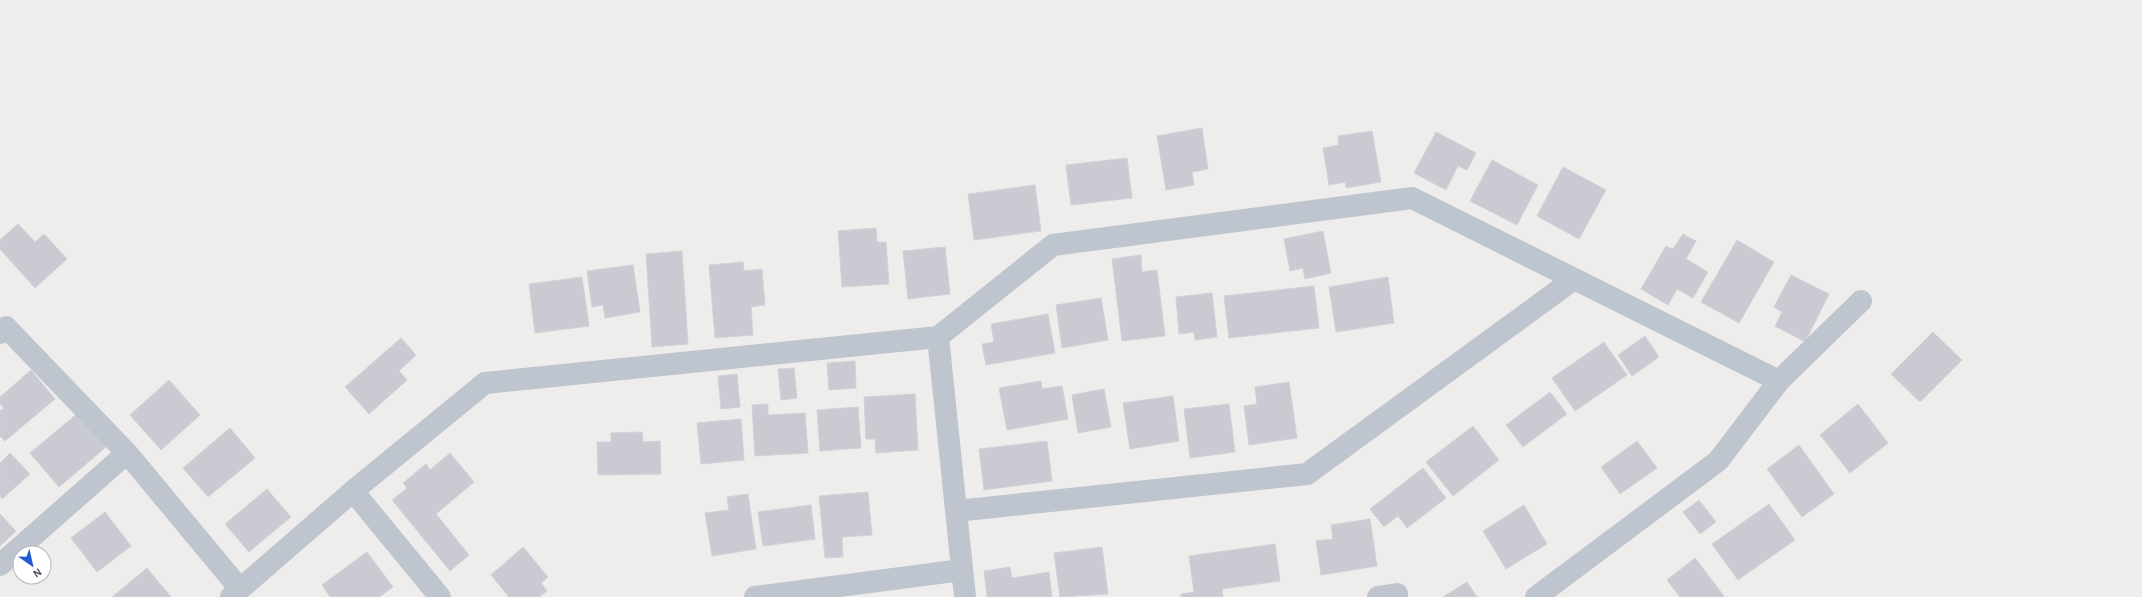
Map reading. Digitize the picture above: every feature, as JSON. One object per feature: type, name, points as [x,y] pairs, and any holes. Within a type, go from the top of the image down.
[{"type":"street","points":[[0,333],[6,327],[127,453],[235,593],[485,382],[938,337],[1053,245],[1412,198],[1779,381]]},
{"type":"street","points":[[956,512],[1307,474],[1574,279]]},
{"type":"street","points":[[1536,597],[1718,461],[1779,381],[1861,301]]},
{"type":"street","points":[[938,337],[965,597]]},
{"type":"street","points":[[0,565],[127,453]]},
{"type":"street","points":[[354,491],[440,597]]},
{"type":"street","points":[[755,597],[962,570]]},
{"type":"building","points":[[1202,128],[1208,169],[1192,172],[1194,185],[1166,190],[1157,136]]},
{"type":"building","points":[[1372,131],[1381,182],[1346,188],[1345,182],[1329,185],[1323,148],[1339,145],[1338,136]]},
{"type":"building","points":[[1436,132],[1476,153],[1467,170],[1458,166],[1446,190],[1414,173]]},
{"type":"building","points":[[1127,158],[1132,198],[1071,205],[1066,165]]},
{"type":"building","points":[[1492,160],[1538,185],[1517,225],[1470,201]]},
{"type":"building","points":[[1563,167],[1606,190],[1579,239],[1537,216]]},
{"type":"building","points":[[1035,185],[1041,231],[974,240],[968,194]]},
{"type":"building","points":[[18,224],[35,242],[44,234],[67,259],[35,288],[0,249],[0,240]]},
{"type":"building","points":[[876,228],[877,242],[886,242],[889,284],[842,287],[838,231]]},
{"type":"building","points":[[1323,231],[1331,273],[1305,279],[1303,268],[1290,271],[1284,239]]},
{"type":"building","points":[[1683,234],[1696,241],[1686,259],[1708,272],[1693,298],[1677,289],[1668,305],[1641,289],[1666,246],[1673,249]]},
{"type":"building","points":[[1737,240],[1774,262],[1739,323],[1701,302]]},
{"type":"building","points":[[945,247],[950,294],[908,299],[903,251]]},
{"type":"building","points":[[682,251],[688,344],[652,347],[646,254]]},
{"type":"building","points":[[1141,255],[1142,272],[1157,270],[1165,336],[1122,341],[1112,259]]},
{"type":"building","points":[[743,262],[744,271],[762,269],[765,305],[751,307],[753,335],[715,338],[709,265]]},
{"type":"building","points":[[633,265],[640,312],[605,318],[603,305],[592,307],[587,271]]},
{"type":"building","points":[[1791,275],[1829,294],[1805,342],[1775,326],[1782,312],[1774,307]]},
{"type":"building","points":[[582,277],[589,326],[535,333],[529,284]]},
{"type":"building","points":[[1388,277],[1394,323],[1336,332],[1329,287]]},
{"type":"building","points":[[1314,286],[1319,328],[1229,338],[1224,296]]},
{"type":"building","points":[[1212,293],[1217,337],[1195,340],[1194,332],[1179,334],[1176,297]]},
{"type":"building","points":[[1101,298],[1108,340],[1062,348],[1056,305]]},
{"type":"building","points":[[1048,314],[1055,353],[986,365],[982,344],[994,342],[991,324]]},
{"type":"building","points":[[1933,332],[1962,360],[1920,402],[1891,374]]},
{"type":"building","points":[[1645,336],[1659,357],[1632,376],[1618,355]]},
{"type":"building","points":[[401,338],[416,355],[399,371],[407,380],[369,414],[345,387]]},
{"type":"building","points":[[1604,342],[1627,375],[1575,411],[1552,378]]},
{"type":"building","points":[[855,361],[856,388],[829,390],[827,363]]},
{"type":"building","points":[[794,368],[797,398],[781,400],[778,369]]},
{"type":"building","points":[[31,370],[55,399],[5,441],[0,436],[0,411],[4,408],[0,404],[0,397]]},
{"type":"building","points":[[737,374],[740,407],[721,409],[718,376]]},
{"type":"building","points":[[169,380],[200,415],[161,450],[130,415]]},
{"type":"building","points":[[1041,381],[1042,389],[1062,386],[1068,419],[1007,430],[999,388]]},
{"type":"building","points":[[1289,382],[1297,438],[1249,445],[1244,406],[1257,404],[1255,387]]},
{"type":"building","points":[[1104,389],[1111,427],[1078,433],[1072,395]]},
{"type":"building","points":[[1550,392],[1567,414],[1523,447],[1506,425]]},
{"type":"building","points":[[915,394],[918,450],[876,453],[875,439],[866,439],[864,397]]},
{"type":"building","points":[[1173,396],[1179,441],[1130,449],[1123,403]]},
{"type":"building","points":[[768,404],[768,415],[805,413],[808,453],[755,456],[752,405]]},
{"type":"building","points":[[1229,404],[1235,452],[1190,458],[1184,409]]},
{"type":"building","points":[[1858,404],[1888,443],[1850,473],[1820,435]]},
{"type":"building","points":[[858,407],[861,448],[820,451],[817,410]]},
{"type":"building","points":[[78,413],[106,447],[59,487],[30,453]]},
{"type":"building","points":[[741,419],[744,460],[701,464],[697,423]]},
{"type":"building","points":[[1473,426],[1499,460],[1453,496],[1426,462]]},
{"type":"building","points":[[230,428],[255,458],[208,497],[183,468]]},
{"type":"building","points":[[642,432],[643,442],[660,441],[661,474],[598,475],[597,442],[611,442],[611,433]]},
{"type":"building","points":[[1047,441],[1052,481],[984,490],[979,449]]},
{"type":"building","points":[[1637,441],[1657,468],[1620,494],[1601,467]]},
{"type":"building","points":[[1799,445],[1834,494],[1802,517],[1767,469]]},
{"type":"building","points":[[10,453],[30,474],[2,499],[0,496],[0,463]]},
{"type":"building","points":[[450,453],[474,482],[436,514],[469,555],[450,571],[392,500],[407,488],[403,483],[426,464],[430,470]]},
{"type":"building","points":[[1423,468],[1446,498],[1407,528],[1398,516],[1384,527],[1370,509]]},
{"type":"building","points":[[267,489],[291,517],[249,552],[225,524]]},
{"type":"building","points":[[868,492],[872,535],[842,537],[843,557],[825,558],[819,496]]},
{"type":"building","points":[[748,494],[756,549],[712,556],[705,513],[729,510],[727,497]]},
{"type":"building","points":[[1699,500],[1716,522],[1700,534],[1683,512]]},
{"type":"building","points":[[1769,504],[1795,540],[1738,580],[1712,544]]},
{"type":"building","points":[[811,505],[815,539],[763,546],[758,512]]},
{"type":"building","points":[[1524,505],[1547,544],[1506,569],[1483,531]]},
{"type":"building","points":[[105,512],[131,546],[97,572],[71,538]]},
{"type":"building","points":[[0,514],[16,531],[0,546]]},
{"type":"building","points":[[1370,519],[1377,566],[1321,575],[1316,541],[1333,539],[1331,525]]},
{"type":"building","points":[[1275,544],[1280,581],[1222,589],[1223,597],[1181,597],[1181,594],[1194,592],[1189,556]]},
{"type":"building","points":[[523,547],[548,577],[541,583],[547,591],[539,597],[509,597],[491,575]]},
{"type":"building","points":[[1102,547],[1108,594],[1060,597],[1054,553]]},
{"type":"building","points":[[367,552],[393,587],[379,597],[330,597],[322,585]]},
{"type":"building","points":[[1695,558],[1724,596],[1723,597],[1680,597],[1667,580]]},
{"type":"building","points":[[1010,567],[1012,578],[1049,572],[1052,597],[987,597],[984,571]]},
{"type":"building","points":[[147,568],[171,597],[112,597]]},
{"type":"building","points":[[1467,582],[1477,597],[1443,597]]}]
